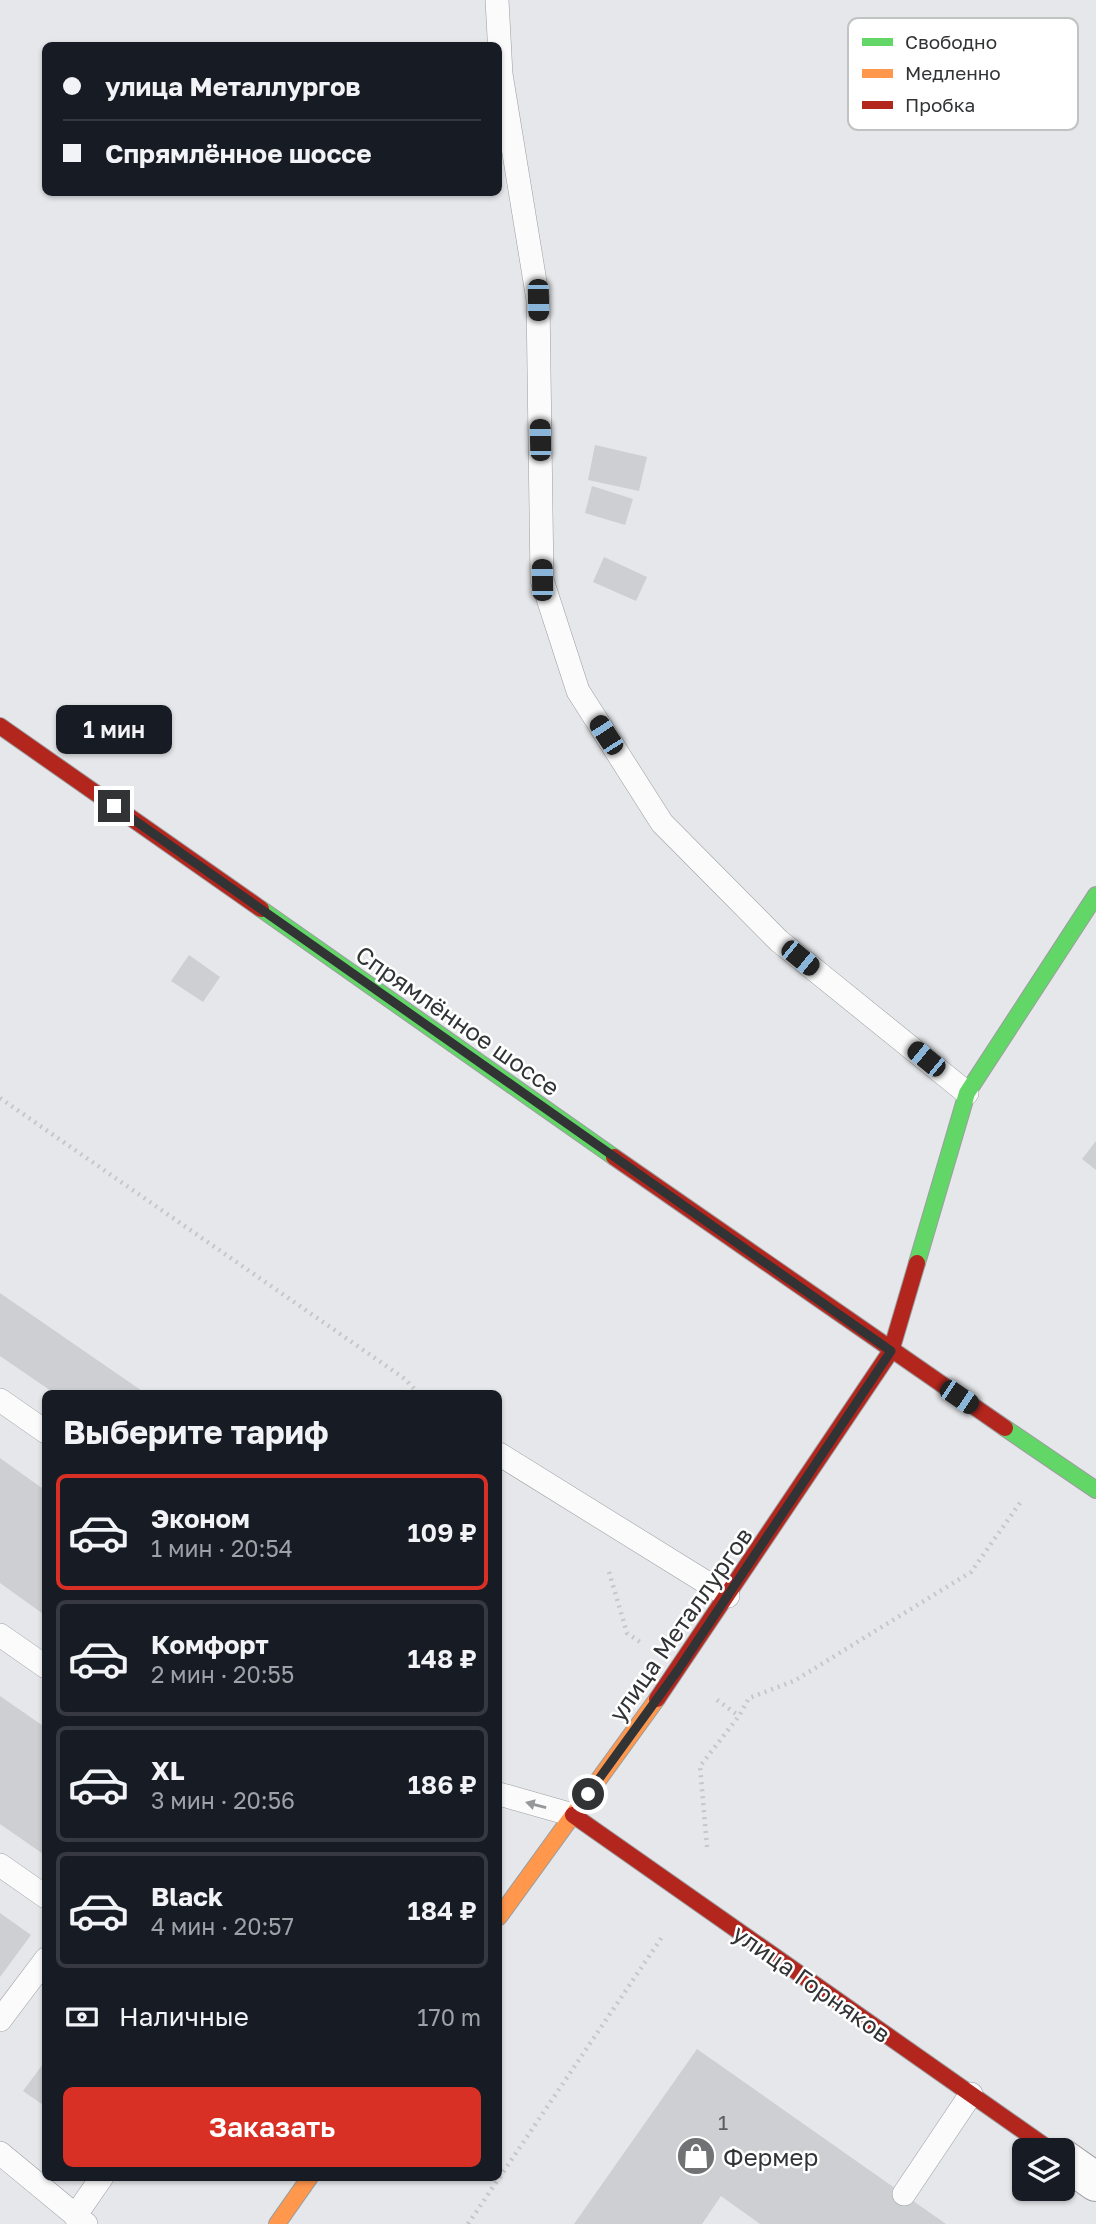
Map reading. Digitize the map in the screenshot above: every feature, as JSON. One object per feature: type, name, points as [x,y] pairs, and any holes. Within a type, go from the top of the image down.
[{"type":"street","name":"Спрямлённое шоссе","points":[[0,726],[891,1351],[1096,1489]]},
{"type":"street","name":"улица Металлургов","points":[[502,1913],[678,1670],[891,1351],[967,1093],[1096,895]]},
{"type":"street","name":"улица Горняков","points":[[573,1815],[1034,2138]]},
{"type":"street","points":[[1075,2167],[1096,2182]]},
{"type":"street","points":[[276,2224],[307,2181]]},
{"type":"lane","points":[[497,0],[499,42]]},
{"type":"lane","points":[[502,80],[538,300],[542,580],[578,691],[662,823],[779,941],[967,1093]]},
{"type":"lane","points":[[0,1401],[42,1429]]},
{"type":"lane","points":[[502,1456],[728,1596]]},
{"type":"lane","points":[[0,1635],[42,1664]]},
{"type":"lane","points":[[502,1795],[573,1815]]},
{"type":"lane","points":[[0,1865],[42,1894]]},
{"type":"lane","points":[[0,2020],[42,1964]]},
{"type":"lane","points":[[904,2194],[971,2094]]},
{"type":"lane","points":[[0,2153],[80,2220],[100,2181]]},
{"type":"path","points":[[0,1098],[404,1379],[415,1390]]},
{"type":"path","points":[[502,2174],[708,1867],[700,1766],[739,1716],[749,1698],[794,1681],[971,1572],[1051,1459]]},
{"type":"path","points":[[468,2224],[497,2181]]},
{"type":"building","points":[[595,445],[647,457],[639,491],[588,480]]},
{"type":"building","points":[[592,486],[633,499],[625,525],[585,513]]},
{"type":"building","points":[[604,557],[647,577],[636,601],[593,582]]},
{"type":"building","points":[[189,955],[220,977],[203,1002],[171,981]]},
{"type":"building","points":[[1096,1141],[1096,1170],[1082,1159]]},
{"type":"building","points":[[0,1293],[141,1390],[50,1390],[0,1356]]},
{"type":"building","points":[[0,1458],[42,1488],[42,1613],[0,1583]]},
{"type":"building","points":[[0,1696],[42,1725],[42,1853],[0,1824]]},
{"type":"building","points":[[0,1913],[31,1935],[0,1977]]},
{"type":"building","points":[[697,2049],[946,2224],[760,2224],[721,2196],[702,2224],[574,2224]]},
{"type":"building","points":[[42,2065],[42,2104],[23,2091]]},
{"type":"traffic: fast","points":[[917,1263],[967,1093],[1096,895]]},
{"type":"traffic: fast","points":[[261,909],[614,1157]]},
{"type":"traffic: fast","points":[[1005,1428],[1096,1490]]},
{"type":"traffic: slow","points":[[502,1913],[657,1699]]},
{"type":"traffic: slow","points":[[277,2224],[307,2181]]},
{"type":"traffic: jam","points":[[0,726],[261,909]]},
{"type":"traffic: jam","points":[[614,1157],[1005,1428]]},
{"type":"traffic: jam","points":[[657,1699],[891,1351],[917,1263]]},
{"type":"traffic: jam","points":[[573,1815],[1033,2138]]},
{"type":"place","name":"Фермер","points":[[696,2156]]},
{"type":"route","points":[[114,806],[891,1351],[678,1670],[588,1794]]}]
